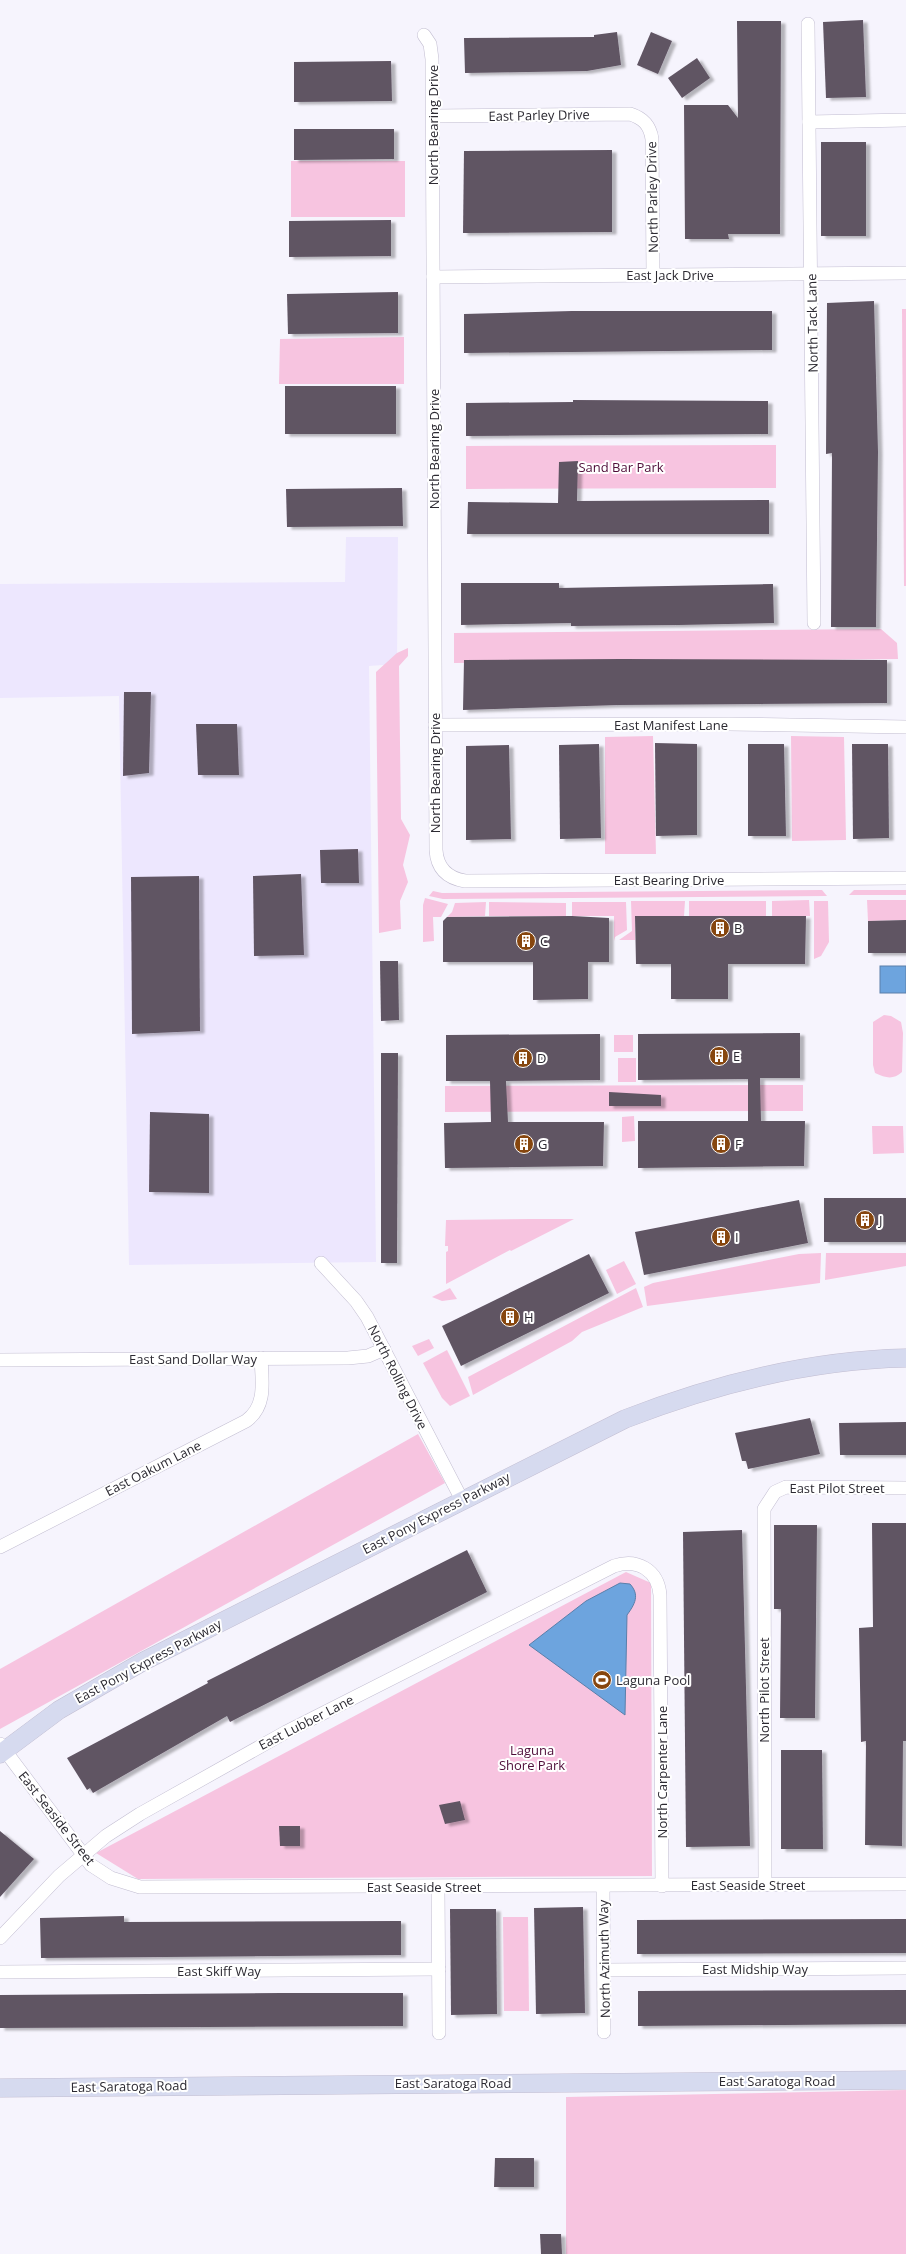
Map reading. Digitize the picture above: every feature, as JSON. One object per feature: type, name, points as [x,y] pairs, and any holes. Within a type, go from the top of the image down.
[{"type":"main road","name":"East Pony Express Parkway","points":[[2,1749],[59,1710],[115,1676],[618,1422],[696,1394],[732,1383],[804,1369],[906,1358]]},
{"type":"main road","name":"East Saratoga Road","points":[[0,2088],[906,2080]]},
{"type":"street","name":"North Tack Lane","points":[[808,24],[814,622]]},
{"type":"street","name":"North Bearing Drive","points":[[424,35],[432,51],[435,726],[436,850],[438,864]]},
{"type":"street","name":"East Parley Drive","points":[[433,116],[630,114],[644,120]]},
{"type":"street","name":"North Parley Drive","points":[[644,120],[648,126],[652,139],[653,275]]},
{"type":"street","points":[[810,122],[906,120]]},
{"type":"street","name":"East Jack Drive","points":[[433,277],[906,273]]},
{"type":"street","name":"East Manifest Lane","points":[[435,726],[728,724],[906,727]]},
{"type":"street","name":"East Bearing Drive","points":[[438,864],[449,876],[465,881],[906,878]]},
{"type":"street","name":"North Rolling Drive","points":[[320,1263],[356,1302],[376,1333],[462,1500]]},
{"type":"street","name":"East Sand Dollar Way","points":[[0,1360],[358,1358],[384,1349]]},
{"type":"street","name":"East Oakum Lane","points":[[0,1546],[246,1421],[255,1413],[261,1402],[261,1358]]},
{"type":"street","name":"East Pilot Street","points":[[771,1497],[786,1487],[906,1488]]},
{"type":"street","name":"North Pilot Street","points":[[765,1885],[763,1515],[764,1508],[771,1497]]},
{"type":"street","name":"East Lubber Lane","points":[[0,1938],[59,1876],[106,1836],[134,1817],[293,1728],[614,1566],[629,1562],[645,1567]]},
{"type":"street","name":"North Carpenter Lane","points":[[645,1567],[656,1579],[660,1595],[662,1886]]},
{"type":"street","name":"East Seaside Street","points":[[2,1749],[91,1865],[111,1878],[125,1883],[156,1888],[906,1884]]},
{"type":"street","name":"North Azimuth Way","points":[[603,1886],[604,2032]]},
{"type":"street","points":[[438,1887],[439,2033]]},
{"type":"street","name":"East Midship Way","points":[[604,1970],[906,1968]]},
{"type":"street","name":"East Skiff Way","points":[[0,1972],[439,1970]]},
{"type":"shaded area","points":[[346,537],[398,537],[397,664],[369,666],[376,1262],[129,1265],[119,696],[0,698],[0,584],[345,582]]},
{"type":"green space","points":[[291,161],[405,161],[405,217],[291,217]]},
{"type":"green space","points":[[902,309],[906,309],[906,586],[904,586]]},
{"type":"green space","points":[[404,337],[404,384],[279,384],[280,339]]},
{"type":"green space","name":"Sand Bar Park","points":[[776,445],[776,488],[466,489],[466,446]]},
{"type":"green space","points":[[881,629],[897,643],[898,659],[454,663],[454,633]]},
{"type":"green space","points":[[408,648],[408,656],[399,666],[401,819],[410,835],[403,865],[408,882],[400,901],[401,929],[379,933],[376,672],[397,653]]},
{"type":"green space","points":[[653,736],[656,854],[605,854],[605,737]]},
{"type":"green space","points":[[791,736],[844,737],[846,840],[792,841]]},
{"type":"green space","points":[[822,890],[827,896],[443,899],[429,896],[433,891],[442,893]]},
{"type":"green space","points":[[854,890],[906,890],[906,895],[849,895]]},
{"type":"green space","points":[[425,898],[448,904],[441,917],[433,917],[434,941],[423,942],[423,905]]},
{"type":"green space","points":[[809,900],[810,916],[772,916],[772,901]]},
{"type":"green space","points":[[867,900],[906,900],[906,920],[868,921]]},
{"type":"green space","points":[[631,901],[685,901],[684,916],[635,916],[635,940],[619,940],[632,931]]},
{"type":"green space","points":[[689,901],[766,901],[766,916],[689,916]]},
{"type":"green space","points":[[814,901],[828,901],[829,942],[821,956],[814,959]]},
{"type":"green space","points":[[486,902],[485,916],[447,917],[452,912],[455,903]]},
{"type":"green space","points":[[489,902],[566,903],[566,916],[489,916]]},
{"type":"green space","points":[[572,902],[626,902],[627,930],[615,937],[614,941],[614,916],[572,916]]},
{"type":"green space","points":[[884,1015],[891,1016],[901,1022],[903,1033],[902,1072],[899,1075],[892,1077],[886,1077],[875,1073],[873,1065],[873,1022]]},
{"type":"green space","points":[[614,1035],[633,1035],[633,1052],[614,1052]]},
{"type":"green space","points":[[618,1058],[636,1058],[636,1082],[618,1082]]},
{"type":"green space","points":[[803,1085],[803,1111],[445,1112],[445,1086]]},
{"type":"green space","points":[[634,1116],[635,1141],[622,1142],[622,1117]]},
{"type":"green space","points":[[872,1126],[903,1126],[904,1153],[873,1154]]},
{"type":"green space","points":[[574,1219],[511,1251],[510,1250],[446,1284],[446,1252],[448,1251],[448,1246],[445,1246],[446,1220]]},
{"type":"green space","points":[[821,1253],[820,1283],[647,1306],[644,1287],[653,1283],[799,1254]]},
{"type":"green space","points":[[826,1253],[906,1253],[906,1266],[825,1280]]},
{"type":"green space","points":[[624,1261],[636,1284],[617,1294],[606,1270]]},
{"type":"green space","points":[[450,1288],[457,1299],[442,1301],[432,1297]]},
{"type":"green space","points":[[636,1288],[643,1307],[582,1332],[572,1341],[473,1395],[468,1377]]},
{"type":"green space","points":[[429,1339],[434,1348],[418,1356],[412,1346]]},
{"type":"green space","points":[[447,1350],[470,1396],[450,1406],[442,1398],[423,1363]]},
{"type":"green space","points":[[418,1434],[445,1483],[0,1729],[0,1669]]},
{"type":"green space","name":"Laguna Shore Park","points":[[626,1572],[651,1583],[652,1876],[138,1879],[96,1853]]},
{"type":"green space","points":[[503,1917],[528,1917],[529,2011],[504,2011]]},
{"type":"green space","points":[[906,2090],[906,2254],[566,2254],[566,2097]]},
{"type":"water","points":[[880,966],[906,966],[906,993],[880,993]]},
{"type":"water","name":"Laguna Pool","points":[[620,1583],[630,1584],[636,1596],[627,1615],[625,1715],[529,1645],[586,1601]]},
{"type":"building","points":[[863,20],[866,97],[826,98],[823,22]]},
{"type":"building","points":[[737,21],[781,21],[780,234],[728,234],[729,239],[685,239],[684,105],[728,105],[738,118]]},
{"type":"building","points":[[617,32],[621,65],[587,71],[465,73],[464,38],[594,37],[594,35]]},
{"type":"building","points":[[651,32],[672,41],[658,74],[637,65]]},
{"type":"building","points":[[697,58],[710,78],[682,98],[668,78]]},
{"type":"building","points":[[391,61],[392,101],[294,102],[294,62]]},
{"type":"building","points":[[294,129],[394,129],[394,159],[294,160]]},
{"type":"building","points":[[821,142],[866,142],[866,236],[821,236]]},
{"type":"building","points":[[612,150],[612,232],[463,233],[464,151]]},
{"type":"building","points":[[391,220],[391,256],[289,257],[289,221]]},
{"type":"building","points":[[398,292],[398,333],[288,334],[287,294]]},
{"type":"building","points":[[874,301],[878,452],[876,627],[831,627],[832,453],[826,454],[827,303]]},
{"type":"building","points":[[572,311],[772,311],[772,350],[464,353],[464,314]]},
{"type":"building","points":[[285,386],[396,386],[396,434],[285,434]]},
{"type":"building","points":[[573,400],[768,401],[768,434],[466,436],[466,403],[573,402]]},
{"type":"building","points":[[578,461],[577,501],[769,500],[769,534],[467,534],[468,502],[558,503],[559,462]]},
{"type":"building","points":[[402,488],[403,526],[287,527],[286,489]]},
{"type":"building","points":[[461,583],[559,583],[559,588],[773,584],[774,623],[571,626],[571,623],[461,625]]},
{"type":"building","points":[[464,660],[887,660],[887,703],[618,705],[463,710]]},
{"type":"building","points":[[124,692],[151,692],[149,773],[123,776]]},
{"type":"building","points":[[196,724],[237,724],[239,775],[198,775]]},
{"type":"building","points":[[655,743],[697,744],[697,835],[656,836]]},
{"type":"building","points":[[599,744],[601,838],[560,839],[559,745]]},
{"type":"building","points":[[748,744],[784,744],[786,836],[748,836]]},
{"type":"building","points":[[852,744],[888,744],[889,838],[853,839]]},
{"type":"building","points":[[509,745],[511,839],[466,840],[466,746]]},
{"type":"building","points":[[358,849],[359,883],[321,883],[320,850]]},
{"type":"building","points":[[301,874],[304,955],[254,956],[253,876]]},
{"type":"building","points":[[199,876],[200,1031],[132,1034],[131,877]]},
{"type":"building","name":"C","points":[[572,916],[609,918],[609,962],[588,962],[588,999],[533,1000],[533,962],[443,962],[443,921],[447,917]]},
{"type":"building","name":"B","points":[[635,916],[806,916],[805,964],[728,964],[728,999],[671,999],[671,964],[636,964]]},
{"type":"building","points":[[906,920],[906,953],[868,953],[868,921]]},
{"type":"building","points":[[380,961],[398,961],[399,1020],[381,1021]]},
{"type":"building","points":[[800,1033],[800,1078],[760,1078],[761,1121],[805,1121],[804,1166],[638,1168],[638,1121],[748,1121],[748,1079],[638,1080],[638,1034]]},
{"type":"building","points":[[600,1034],[600,1080],[506,1081],[508,1122],[604,1122],[603,1166],[445,1168],[444,1123],[491,1122],[490,1081],[446,1081],[446,1035]]},
{"type":"building","points":[[381,1053],[398,1053],[397,1263],[381,1263]]},
{"type":"building","points":[[609,1092],[661,1095],[661,1106],[609,1106]]},
{"type":"building","points":[[150,1112],[209,1114],[209,1193],[149,1192]]},
{"type":"building","name":"J","points":[[824,1198],[906,1198],[906,1242],[824,1242]]},
{"type":"building","name":"I","points":[[799,1200],[808,1243],[644,1275],[635,1232]]},
{"type":"building","name":"H","points":[[589,1254],[609,1293],[461,1366],[442,1326]]},
{"type":"building","points":[[810,1418],[820,1454],[748,1469],[746,1461],[742,1461],[735,1433]]},
{"type":"building","points":[[906,1422],[906,1455],[840,1455],[839,1423]]},
{"type":"building","points":[[872,1523],[906,1523],[906,1741],[903,1741],[902,1846],[865,1845],[866,1741],[861,1742],[859,1628],[873,1627]]},
{"type":"building","points":[[774,1525],[817,1525],[815,1718],[780,1718],[781,1609],[774,1609]]},
{"type":"building","points":[[742,1530],[750,1846],[686,1847],[683,1532]]},
{"type":"building","points":[[467,1550],[487,1592],[230,1722],[227,1716],[93,1793],[90,1788],[87,1790],[67,1758],[208,1683],[207,1681]]},
{"type":"building","points":[[781,1750],[822,1750],[823,1849],[781,1849]]},
{"type":"building","points":[[460,1801],[465,1820],[445,1824],[439,1805]]},
{"type":"building","points":[[279,1826],[300,1826],[300,1846],[280,1846]]},
{"type":"building","points":[[0,1831],[34,1859],[0,1897]]},
{"type":"building","points":[[583,1907],[585,2013],[536,2014],[534,1908]]},
{"type":"building","points":[[450,1909],[496,1909],[497,2014],[451,2015]]},
{"type":"building","points":[[124,1916],[124,1922],[401,1921],[401,1955],[41,1958],[40,1918]]},
{"type":"building","points":[[906,1919],[906,1953],[637,1954],[637,1920]]},
{"type":"building","points":[[906,1990],[906,2024],[638,2026],[638,1991]]},
{"type":"building","points":[[403,1993],[403,2026],[0,2028],[0,1995]]},
{"type":"building","points":[[495,2158],[534,2158],[534,2187],[494,2187]]},
{"type":"building","points":[[540,2234],[561,2234],[562,2254],[541,2254]]},
{"type":"place","name":"B","points":[[720,928]]},
{"type":"place","name":"C","points":[[526,941]]},
{"type":"place","name":"E","points":[[719,1056]]},
{"type":"place","name":"D","points":[[523,1058]]},
{"type":"place","name":"G","points":[[524,1144]]},
{"type":"place","name":"F","points":[[721,1144]]},
{"type":"place","name":"J","points":[[865,1220]]},
{"type":"place","name":"I","points":[[721,1237]]},
{"type":"place","name":"H","points":[[510,1317]]},
{"type":"place","name":"Laguna Pool","points":[[602,1680]]}]
